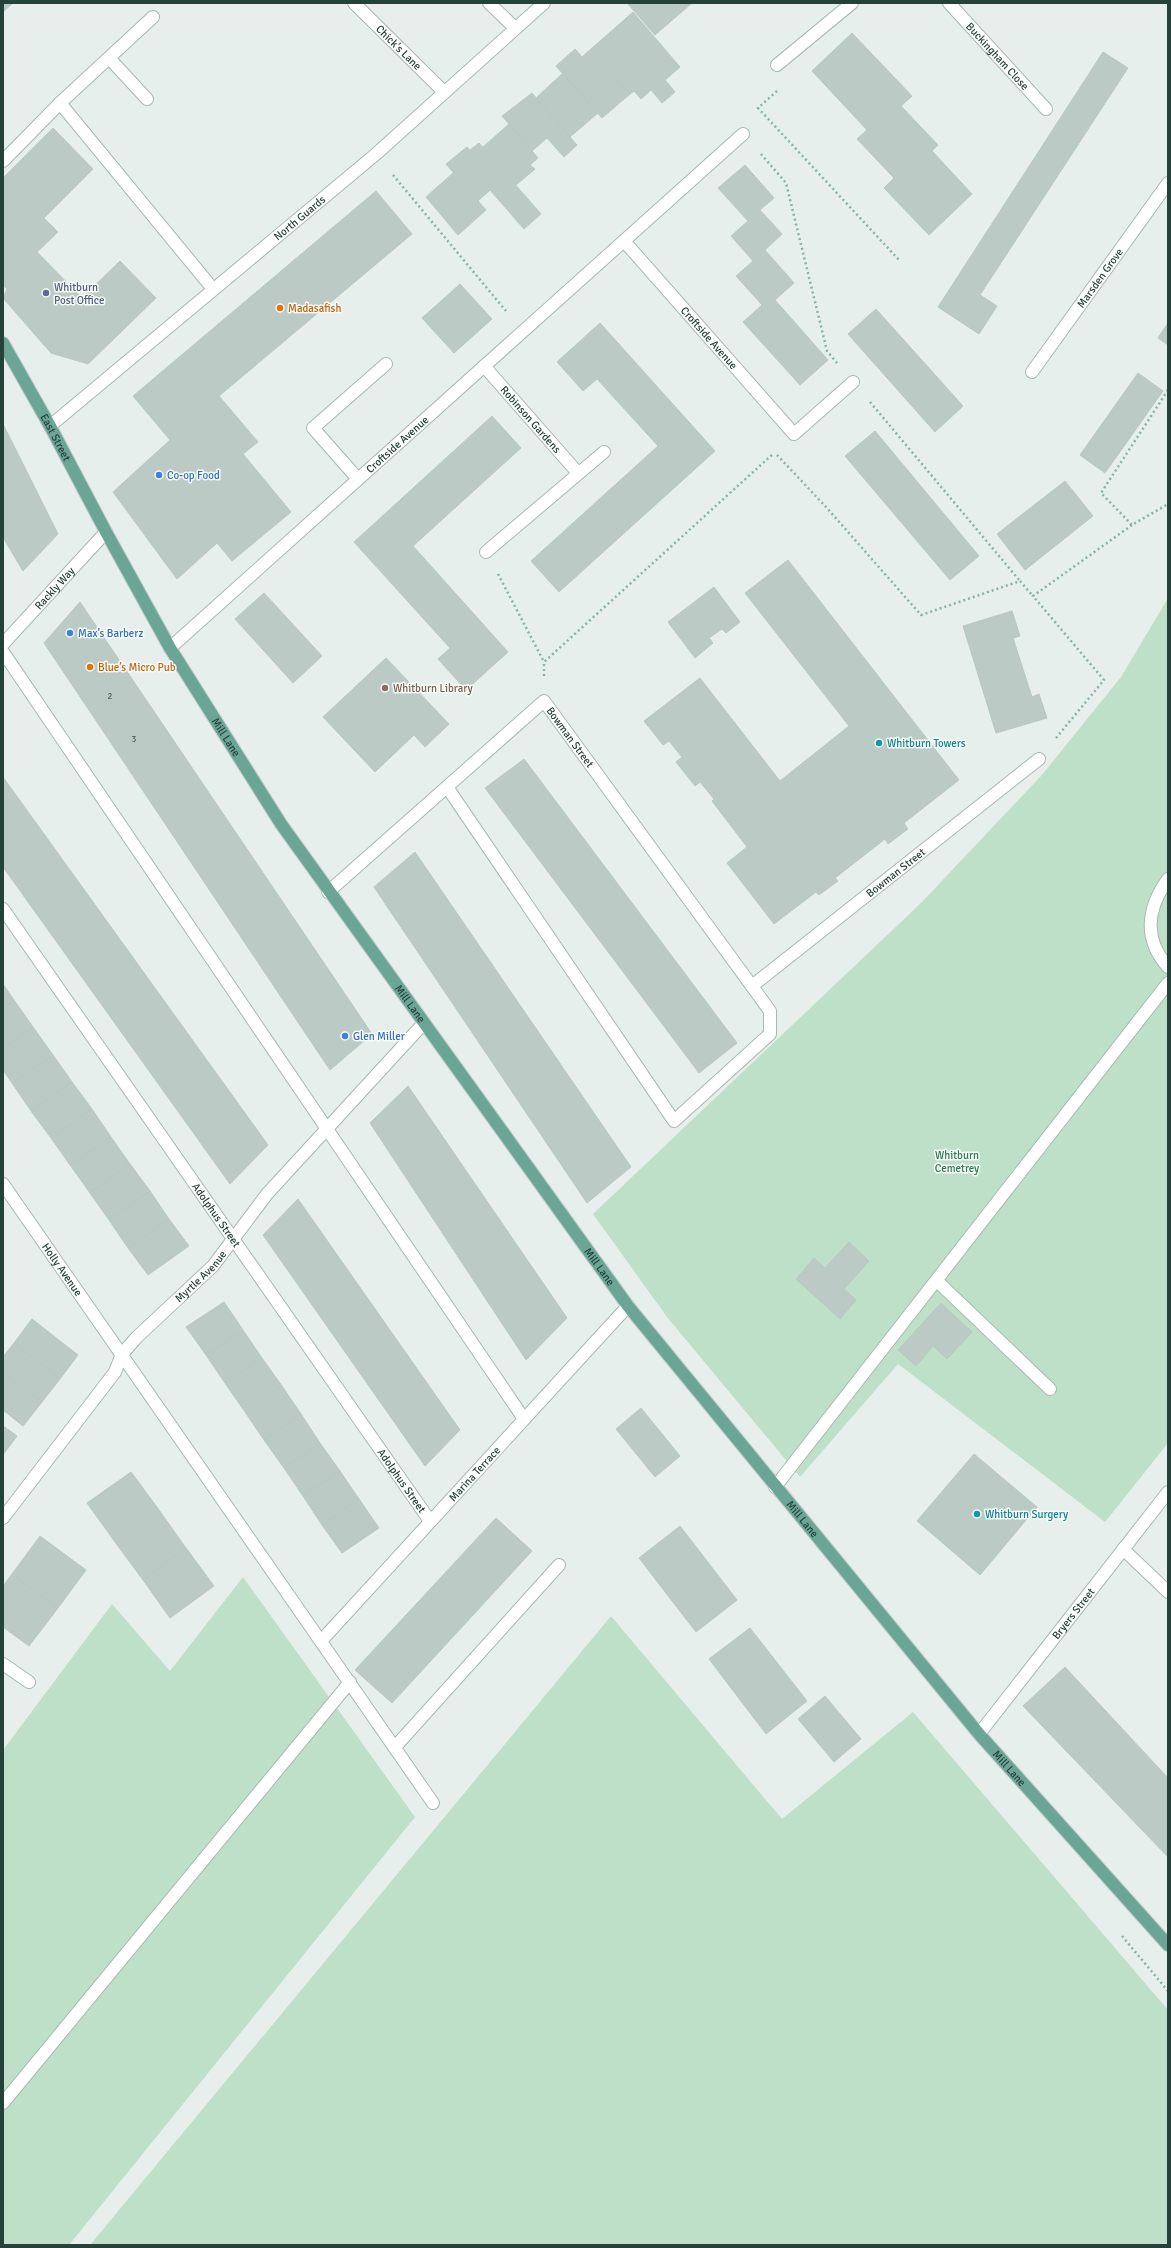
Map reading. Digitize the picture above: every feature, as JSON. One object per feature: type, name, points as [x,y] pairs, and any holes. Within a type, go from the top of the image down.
[{"type":"main road","name":"East Street","points":[[3,343],[50,426],[106,532]]},
{"type":"main road","name":"Mill Lane","points":[[106,532],[170,648],[281,824],[328,892],[628,1306],[979,1734],[1168,1945]]},
{"type":"street","name":"Chick's Lane","points":[[354,3],[444,92]]},
{"type":"street","points":[[489,3],[515,28]]},
{"type":"street","name":"North Guards","points":[[50,426],[376,154],[544,3]]},
{"type":"street","points":[[777,65],[852,3]]},
{"type":"street","name":"Buckingham Close","points":[[949,3],[1046,109]]},
{"type":"street","points":[[3,161],[60,103],[153,17]]},
{"type":"street","points":[[109,58],[147,99]]},
{"type":"street","points":[[60,103],[214,289]]},
{"type":"street","name":"Croftside Avenue","points":[[170,648],[743,134]]},
{"type":"street","name":"Marsden Grove","points":[[1032,372],[1168,183]]},
{"type":"street","name":"Croftside Avenue","points":[[624,242],[794,434]]},
{"type":"street","points":[[358,479],[313,428],[386,364]]},
{"type":"street","name":"Robinson Gardens","points":[[484,366],[578,473]]},
{"type":"street","points":[[794,434],[853,382]]},
{"type":"street","points":[[486,552],[604,452]]},
{"type":"street","name":"Rackly Way","points":[[3,644],[106,532]]},
{"type":"street","points":[[3,652],[328,1128],[524,1419]]},
{"type":"street","name":"Bowman Street","points":[[328,892],[446,787],[544,701],[770,1011],[770,1034],[674,1121],[446,787]]},
{"type":"street","name":"Bowman Street","points":[[752,986],[1039,759]]},
{"type":"street","points":[[1168,879],[1157,895],[1151,915],[1152,938],[1160,958],[1168,967]]},
{"type":"street","name":"Adolphus Street","points":[[3,909],[430,1521]]},
{"type":"street","points":[[775,1486],[937,1281],[1168,983]]},
{"type":"street","name":"Myrtle Avenue","points":[[3,1518],[114,1372],[122,1354],[136,1337],[213,1266],[232,1238],[267,1194],[424,1023]]},
{"type":"street","name":"Holly Avenue","points":[[3,1184],[433,1803]]},
{"type":"street","points":[[937,1281],[1050,1389]]},
{"type":"street","name":"Marina Terrace","points":[[321,1641],[628,1306]]},
{"type":"street","name":"Bryers Street","points":[[979,1734],[1168,1492]]},
{"type":"street","points":[[1124,1548],[1168,1592]]},
{"type":"street","points":[[395,1747],[559,1565]]},
{"type":"street","points":[[3,1664],[29,1682]]},
{"type":"street","points":[[3,2103],[350,1682]]},
{"type":"path","points":[[777,65],[790,80],[758,108],[900,261]]},
{"type":"path","points":[[743,134],[786,183],[791,210],[827,351],[1104,680],[1039,759]]},
{"type":"path","points":[[376,154],[523,331]]},
{"type":"path","points":[[1132,525],[1101,492],[1168,390]]},
{"type":"path","points":[[544,662],[794,434]]},
{"type":"path","points":[[774,452],[826,507],[921,615],[1020,581]]},
{"type":"path","points":[[1033,596],[1132,525],[1168,504]]},
{"type":"path","points":[[486,552],[544,662],[544,701]]},
{"type":"green space","name":"Whitburn Cemetrey","points":[[1168,598],[1168,1443],[1105,1522],[898,1364],[800,1477],[667,1317],[593,1214],[921,903],[1041,776],[1121,677]]},
{"type":"green space","points":[[243,1577],[415,1817],[69,2245],[3,2245],[3,1750],[112,1604],[170,1671]]},
{"type":"green space","points":[[611,1616],[782,1819],[913,1712],[1168,2010],[1168,2245],[90,2245]]},
{"type":"building","points":[[3,3],[13,3],[3,12]]},
{"type":"building","points":[[627,3],[692,3],[655,35]]},
{"type":"building","points":[[633,12],[680,67],[665,80],[675,92],[662,103],[651,90],[641,99],[634,91],[630,94],[591,49]]},
{"type":"building","points":[[852,33],[912,96],[901,106],[938,145],[932,151],[972,194],[929,235],[884,188],[894,178],[857,139],[867,130],[812,71]]},
{"type":"building","points":[[575,49],[582,57],[591,49],[630,94],[602,118],[556,66]]},
{"type":"building","points":[[1103,52],[1128,68],[980,295],[997,306],[979,334],[938,307]]},
{"type":"building","points":[[563,73],[598,113],[570,137],[536,98]]},
{"type":"building","points":[[532,93],[577,145],[564,157],[547,138],[532,151],[502,116]]},
{"type":"building","points":[[509,124],[538,158],[530,165],[535,169],[516,185],[483,147]]},
{"type":"building","points":[[53,128],[93,169],[44,218],[58,232],[37,252],[82,298],[120,261],[156,298],[88,364],[51,353],[3,298],[7,289],[3,285],[3,178]]},
{"type":"building","points":[[479,143],[541,214],[524,229],[490,190],[478,201],[446,164],[467,147],[470,150]]},
{"type":"building","points":[[745,165],[774,198],[760,210],[782,234],[765,250],[794,283],[775,300],[828,360],[800,385],[743,322],[762,305],[736,276],[753,261],[731,236],[748,221],[718,188]]},
{"type":"building","points":[[453,173],[486,210],[458,235],[426,197]]},
{"type":"building","points":[[376,191],[412,234],[219,396],[258,442],[243,454],[291,512],[232,561],[217,543],[177,579],[113,492],[170,440],[133,396]]},
{"type":"building","points":[[460,284],[492,319],[454,353],[422,318]]},
{"type":"building","points":[[876,309],[963,406],[935,432],[848,334]]},
{"type":"building","points":[[600,323],[715,451],[559,592],[531,561],[658,446],[597,379],[583,391],[557,362]]},
{"type":"building","points":[[1168,323],[1168,345],[1158,338]]},
{"type":"building","points":[[1138,373],[1163,391],[1105,473],[1080,455]]},
{"type":"building","points":[[492,416],[521,448],[413,546],[508,652],[466,690],[438,659],[450,648],[354,542]]},
{"type":"building","points":[[3,424],[9,436],[3,442]]},
{"type":"building","points":[[875,431],[979,556],[950,580],[845,456]]},
{"type":"building","points":[[9,436],[26,470],[3,493],[3,442]]},
{"type":"building","points":[[26,470],[41,500],[4,539],[3,493]]},
{"type":"building","points":[[1065,481],[1093,516],[1025,570],[997,534]]},
{"type":"building","points":[[41,500],[58,534],[23,571],[4,539]]},
{"type":"building","name":"Whitburn Towers","points":[[788,560],[959,780],[904,823],[908,829],[888,844],[885,839],[835,878],[838,881],[819,895],[816,892],[774,924],[727,863],[747,847],[712,801],[714,799],[700,782],[695,786],[676,762],[682,757],[669,741],[663,745],[644,721],[700,678],[780,781],[849,726],[745,593]]},
{"type":"building","points":[[714,587],[740,622],[726,633],[722,629],[709,638],[713,643],[695,658],[668,622]]},
{"type":"building","points":[[264,593],[322,656],[293,683],[235,619]]},
{"type":"building","points":[[80,602],[372,1034],[330,1070],[44,643]]},
{"type":"building","points":[[1012,611],[1020,636],[1013,638],[1032,697],[1039,694],[1047,718],[996,733],[963,626]]},
{"type":"building","name":"Whitburn Library","points":[[386,658],[449,724],[425,747],[414,735],[375,772],[323,717]]},
{"type":"building","points":[[524,759],[737,1043],[699,1073],[485,788]]},
{"type":"building","points":[[3,777],[268,1145],[230,1184],[3,867]]},
{"type":"building","points":[[415,852],[631,1167],[587,1203],[374,887]]},
{"type":"building","points":[[3,984],[14,1000],[3,1008]]},
{"type":"building","points":[[14,1000],[33,1027],[3,1049],[3,1008]]},
{"type":"building","points":[[33,1027],[53,1055],[12,1083],[3,1070],[3,1049]]},
{"type":"building","points":[[53,1055],[72,1082],[31,1111],[12,1083]]},
{"type":"building","points":[[72,1082],[92,1109],[51,1138],[31,1111]]},
{"type":"building","points":[[408,1086],[567,1318],[526,1360],[370,1123]]},
{"type":"building","points":[[92,1109],[111,1137],[70,1165],[51,1138]]},
{"type":"building","points":[[111,1137],[130,1164],[90,1193],[70,1165]]},
{"type":"building","points":[[130,1164],[150,1191],[109,1220],[90,1193]]},
{"type":"building","points":[[150,1191],[169,1219],[128,1248],[109,1220]]},
{"type":"building","points":[[298,1199],[460,1430],[425,1466],[263,1235]]},
{"type":"building","points":[[169,1219],[189,1246],[148,1275],[128,1248]]},
{"type":"building","points":[[849,1242],[869,1261],[844,1289],[856,1300],[840,1319],[796,1279],[814,1258],[825,1268]]},
{"type":"building","points":[[224,1302],[243,1330],[206,1355],[186,1327]]},
{"type":"building","points":[[941,1303],[972,1332],[947,1359],[933,1346],[916,1366],[898,1350]]},
{"type":"building","points":[[32,1319],[78,1355],[60,1379],[14,1343]]},
{"type":"building","points":[[243,1330],[262,1358],[225,1383],[206,1355]]},
{"type":"building","points":[[14,1343],[60,1379],[42,1402],[3,1372],[3,1357]]},
{"type":"building","points":[[262,1358],[282,1386],[245,1412],[225,1383]]},
{"type":"building","points":[[3,1372],[42,1402],[23,1426],[3,1410]]},
{"type":"building","points":[[282,1386],[301,1414],[264,1440],[245,1412]]},
{"type":"building","points":[[641,1408],[680,1456],[655,1477],[616,1429]]},
{"type":"building","points":[[301,1414],[320,1443],[284,1468],[264,1440]]},
{"type":"building","points":[[3,1426],[17,1436],[3,1455]]},
{"type":"building","points":[[320,1443],[340,1471],[303,1496],[284,1468]]},
{"type":"building","name":"Whitburn Surgery","points":[[974,1454],[1037,1507],[980,1575],[917,1521]]},
{"type":"building","points":[[340,1471],[359,1499],[322,1525],[303,1496]]},
{"type":"building","points":[[131,1472],[159,1510],[115,1542],[87,1503]]},
{"type":"building","points":[[359,1499],[379,1528],[342,1553],[322,1525]]},
{"type":"building","points":[[159,1510],[186,1548],[143,1580],[115,1542]]},
{"type":"building","points":[[496,1518],[532,1551],[392,1703],[355,1670]]},
{"type":"building","points":[[680,1526],[737,1600],[696,1632],[639,1558]]},
{"type":"building","points":[[40,1536],[86,1570],[58,1608],[12,1574]]},
{"type":"building","points":[[186,1548],[214,1586],[170,1618],[143,1580]]},
{"type":"building","points":[[12,1574],[58,1608],[29,1646],[3,1627],[3,1586]]},
{"type":"building","points":[[750,1628],[807,1701],[766,1734],[709,1659]]},
{"type":"building","points":[[1065,1667],[1168,1778],[1168,1857],[1023,1706]]},
{"type":"building","points":[[825,1696],[861,1739],[834,1762],[798,1719]]},
{"type":"place","name":"Whitburn Post Office","points":[[46,293]]},
{"type":"place","name":"Madasafish","points":[[280,308]]},
{"type":"place","name":"Co-op Food","points":[[159,475]]},
{"type":"place","name":"Max’s Barberz","points":[[70,633]]},
{"type":"place","name":"Blue’s Micro Pub","points":[[90,667]]},
{"type":"place","name":"Whitburn Library","points":[[385,688]]},
{"type":"place","name":"Whitburn Towers","points":[[879,743]]},
{"type":"place","name":"Glen Miller","points":[[345,1036]]},
{"type":"place","name":"Whitburn Surgery","points":[[977,1514]]}]
